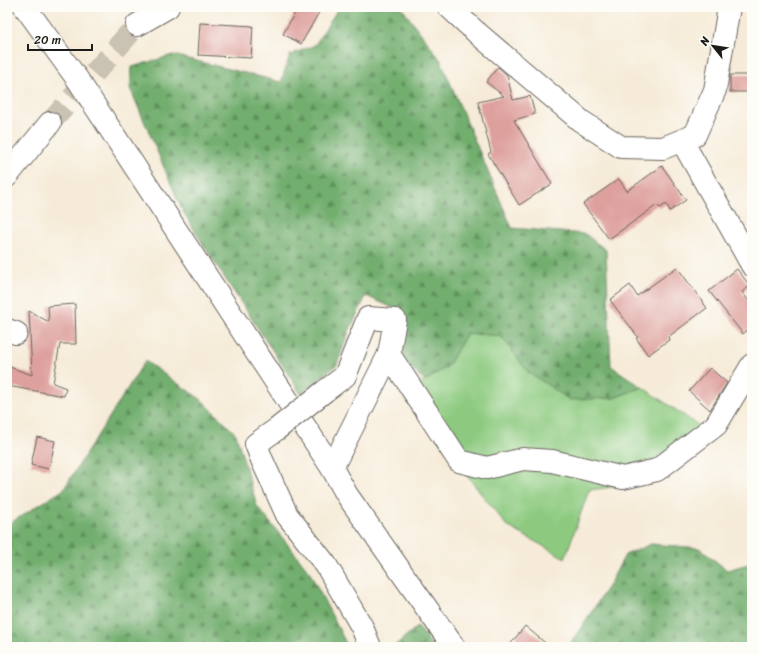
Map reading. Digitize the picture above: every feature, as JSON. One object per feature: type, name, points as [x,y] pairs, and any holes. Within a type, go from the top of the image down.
[{"type":"street","points":[[25,7],[78,80],[332,468],[347,495],[454,647]]},
{"type":"street","points":[[137,25],[168,7]]},
{"type":"street","points":[[449,7],[476,32],[581,121],[621,147],[663,148],[695,135],[715,90],[729,7]]},
{"type":"street","points":[[7,176],[50,123]]},
{"type":"street","points":[[682,141],[752,265]]},
{"type":"street","points":[[332,468],[389,354],[395,320],[368,318],[345,376],[256,444],[287,515],[326,565],[362,627],[370,647]]},
{"type":"street","points":[[389,354],[459,461],[487,468],[523,459],[552,461],[623,478],[657,470],[716,425],[752,365]]},
{"type":"green space","points":[[339,7],[401,7],[440,59],[512,228],[585,234],[606,250],[611,366],[642,387],[614,398],[570,400],[528,372],[501,336],[467,333],[448,366],[425,381],[405,363],[398,310],[366,296],[349,331],[337,365],[301,394],[183,212],[130,88],[132,67],[173,55],[281,82],[290,55],[315,45]]},
{"type":"green space","points":[[466,333],[501,336],[529,372],[614,398],[642,387],[701,427],[613,487],[589,490],[565,558],[507,526],[400,392],[425,381],[448,366]]},
{"type":"green space","points":[[145,361],[202,400],[236,434],[257,506],[309,571],[348,647],[7,647],[7,525],[63,490]]},
{"type":"green space","points":[[651,544],[699,548],[727,570],[752,563],[752,647],[568,647],[609,585],[625,555]]},
{"type":"green space","points":[[418,626],[433,647],[393,647]]},
{"type":"building","points":[[298,7],[322,7],[301,44],[283,34]]},
{"type":"building","points":[[200,23],[253,26],[251,58],[198,55]]},
{"type":"building","points":[[498,67],[507,75],[513,100],[530,96],[535,114],[514,120],[552,184],[519,205],[488,154],[491,152],[478,102],[504,96],[486,82]]},
{"type":"building","points":[[730,75],[750,75],[750,92],[730,92]]},
{"type":"building","points":[[662,166],[686,200],[670,211],[666,204],[660,208],[657,205],[609,239],[583,204],[619,179],[627,191]]},
{"type":"building","points":[[677,267],[707,308],[668,337],[669,340],[648,355],[636,338],[638,337],[610,300],[630,285],[637,296]]},
{"type":"building","points":[[737,269],[750,286],[742,292],[752,305],[752,326],[743,334],[709,291]]},
{"type":"building","points":[[75,304],[76,344],[60,344],[53,383],[66,388],[64,396],[7,386],[7,366],[32,375],[29,311],[49,322],[48,306]]},
{"type":"building","points":[[710,368],[727,383],[710,410],[689,391]]},
{"type":"building","points":[[37,437],[55,441],[49,469],[31,465]]},
{"type":"building","points":[[525,626],[550,647],[508,647]]},
{"type":"tunnel","points":[[50,123],[137,25]]}]
